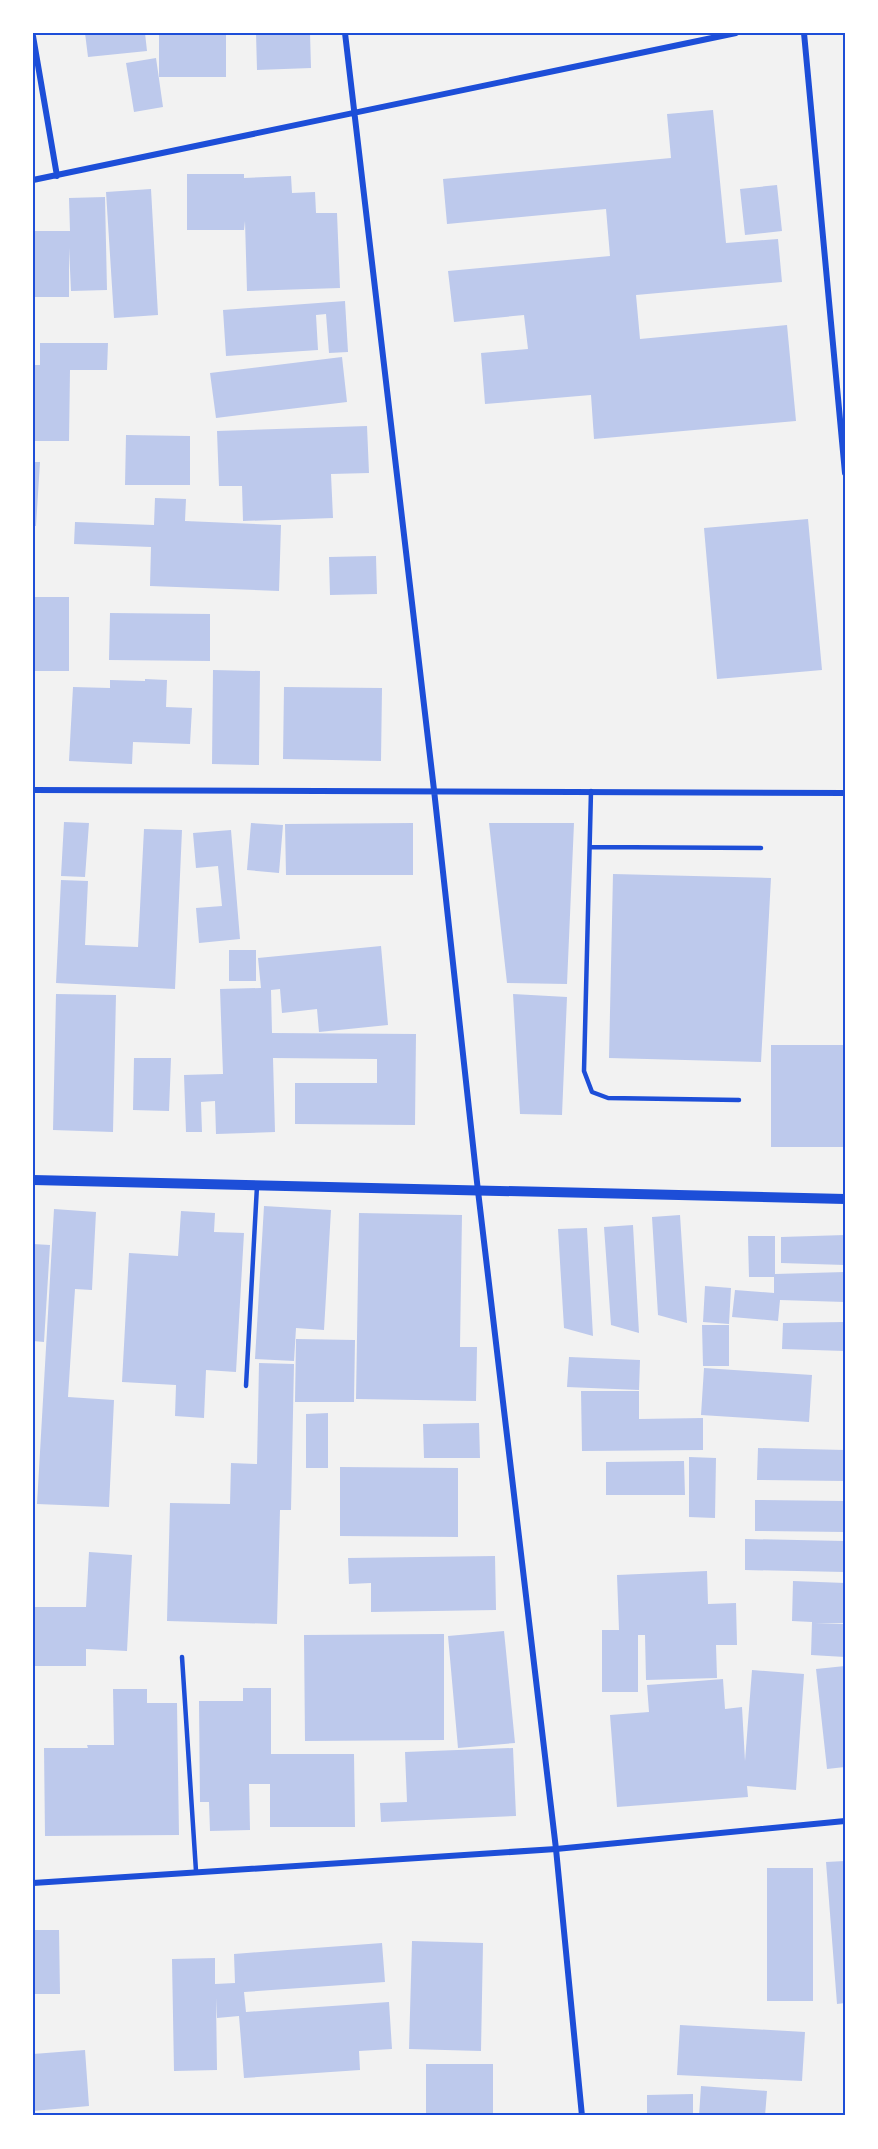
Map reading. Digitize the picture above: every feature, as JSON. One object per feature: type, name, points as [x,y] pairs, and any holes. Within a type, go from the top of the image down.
[{"type":"street","points":[[345,33],[556,1849],[582,2116]]},
{"type":"street","points":[[33,180],[736,33]]},
{"type":"street","points":[[804,33],[845,474]]},
{"type":"street","points":[[33,36],[57,176]]},
{"type":"street","points":[[33,790],[845,793]]},
{"type":"street","points":[[33,1180],[845,1199]]},
{"type":"street","points":[[33,1883],[556,1849],[845,1821]]},
{"type":"lane","points":[[591,791],[584,1071],[592,1092],[608,1098],[739,1100]]},
{"type":"lane","points":[[590,847],[761,848]]},
{"type":"lane","points":[[246,1386],[257,1186]]},
{"type":"lane","points":[[182,1657],[196,1871]]},
{"type":"building","points":[[85,33],[145,33],[147,51],[88,57]]},
{"type":"building","points":[[159,33],[226,33],[226,77],[159,77]]},
{"type":"building","points":[[256,33],[310,33],[311,68],[257,70]]},
{"type":"building","points":[[156,58],[163,107],[134,112],[126,63]]},
{"type":"building","points":[[713,110],[726,243],[778,239],[782,282],[636,295],[640,339],[787,325],[796,421],[594,439],[591,395],[485,404],[481,353],[528,349],[524,315],[454,322],[448,271],[610,256],[606,209],[447,224],[443,179],[671,158],[667,114]]},
{"type":"building","points":[[187,174],[244,174],[244,178],[291,176],[292,193],[315,192],[316,213],[337,213],[340,288],[247,291],[245,221],[244,230],[187,230]]},
{"type":"building","points":[[777,185],[782,231],[745,235],[740,189]]},
{"type":"building","points":[[151,189],[158,315],[114,318],[106,192]]},
{"type":"building","points":[[105,197],[107,290],[71,291],[69,248],[69,297],[33,297],[33,231],[70,231],[69,198]]},
{"type":"building","points":[[345,301],[348,352],[329,353],[326,314],[316,315],[318,350],[226,356],[223,310]]},
{"type":"building","points":[[40,343],[108,343],[107,370],[70,370],[69,441],[33,441],[33,365],[40,365]]},
{"type":"building","points":[[342,357],[347,402],[216,418],[210,373]]},
{"type":"building","points":[[367,426],[369,473],[331,474],[333,518],[243,521],[242,486],[219,486],[217,431]]},
{"type":"building","points":[[126,435],[190,436],[190,485],[125,485]]},
{"type":"building","points":[[33,462],[40,462],[36,526],[33,526]]},
{"type":"building","points":[[155,498],[186,499],[185,521],[281,525],[279,591],[150,586],[151,547],[74,544],[75,522],[154,525]]},
{"type":"building","points":[[808,519],[822,670],[717,679],[704,528]]},
{"type":"building","points":[[376,556],[377,594],[330,595],[329,557]]},
{"type":"building","points":[[33,597],[69,597],[69,671],[33,671]]},
{"type":"building","points":[[110,613],[210,614],[210,661],[109,660]]},
{"type":"building","points":[[213,670],[260,671],[259,765],[212,764]]},
{"type":"building","points":[[145,679],[167,680],[166,707],[192,708],[190,744],[133,742],[132,764],[69,761],[73,687],[110,688],[110,680],[145,681]]},
{"type":"building","points":[[284,687],[382,688],[381,761],[283,759]]},
{"type":"building","points":[[64,822],[89,823],[85,877],[61,876]]},
{"type":"building","points":[[251,823],[283,825],[279,873],[247,870]]},
{"type":"building","points":[[413,823],[413,875],[286,875],[285,824]]},
{"type":"building","points":[[489,823],[574,823],[567,984],[507,983]]},
{"type":"building","points":[[144,829],[182,830],[175,989],[56,983],[61,880],[88,881],[85,945],[138,947]]},
{"type":"building","points":[[231,830],[240,939],[199,943],[196,908],[222,906],[218,866],[196,868],[193,833]]},
{"type":"building","points":[[613,874],[771,878],[761,1062],[609,1058]]},
{"type":"building","points":[[381,946],[388,1025],[319,1032],[317,1009],[282,1013],[280,989],[271,990],[272,1033],[416,1034],[415,1125],[295,1124],[295,1083],[377,1083],[377,1059],[273,1058],[275,1132],[216,1134],[215,1101],[201,1102],[202,1132],[186,1132],[184,1075],[223,1074],[220,989],[261,988],[258,958]]},
{"type":"building","points":[[229,950],[256,950],[256,981],[229,981]]},
{"type":"building","points":[[56,994],[116,995],[113,1132],[53,1130]]},
{"type":"building","points":[[513,994],[567,997],[562,1115],[520,1114]]},
{"type":"building","points":[[771,1045],[845,1045],[845,1147],[771,1147]]},
{"type":"building","points":[[134,1058],[171,1058],[169,1111],[133,1110]]},
{"type":"building","points":[[264,1206],[331,1210],[324,1330],[296,1328],[294,1361],[255,1359]]},
{"type":"building","points":[[54,1209],[96,1212],[92,1290],[75,1289],[68,1397],[114,1400],[109,1507],[37,1504]]},
{"type":"building","points":[[181,1211],[215,1213],[214,1232],[244,1233],[236,1372],[206,1370],[204,1418],[175,1416],[176,1385],[122,1382],[129,1253],[178,1256]]},
{"type":"building","points":[[359,1213],[462,1215],[460,1347],[477,1347],[476,1401],[356,1399]]},
{"type":"building","points":[[680,1215],[687,1323],[658,1315],[652,1217]]},
{"type":"building","points":[[633,1225],[639,1333],[611,1325],[604,1227]]},
{"type":"building","points":[[587,1228],[593,1336],[564,1328],[558,1229]]},
{"type":"building","points":[[845,1235],[845,1265],[781,1263],[781,1237]]},
{"type":"building","points":[[748,1236],[775,1236],[775,1274],[845,1272],[845,1302],[780,1300],[778,1321],[732,1317],[735,1290],[774,1293],[774,1277],[749,1277]]},
{"type":"building","points":[[33,1244],[50,1245],[44,1342],[33,1341]]},
{"type":"building","points":[[705,1286],[731,1288],[729,1324],[703,1322]]},
{"type":"building","points":[[845,1322],[845,1351],[782,1349],[783,1323]]},
{"type":"building","points":[[702,1325],[729,1325],[729,1366],[703,1366]]},
{"type":"building","points":[[296,1339],[355,1340],[354,1402],[295,1402]]},
{"type":"building","points":[[569,1357],[640,1360],[639,1390],[567,1387]]},
{"type":"building","points":[[259,1363],[294,1364],[291,1510],[280,1510],[277,1624],[167,1621],[170,1503],[230,1504],[231,1463],[257,1464]]},
{"type":"building","points":[[704,1368],[812,1375],[809,1422],[701,1415]]},
{"type":"building","points":[[581,1391],[639,1391],[639,1419],[703,1418],[703,1450],[582,1451]]},
{"type":"building","points":[[328,1413],[328,1468],[306,1468],[306,1414]]},
{"type":"building","points":[[479,1423],[480,1458],[424,1458],[423,1424]]},
{"type":"building","points":[[758,1448],[845,1450],[845,1481],[757,1480]]},
{"type":"building","points":[[689,1457],[716,1458],[715,1518],[689,1517]]},
{"type":"building","points":[[684,1461],[685,1495],[606,1495],[606,1462]]},
{"type":"building","points":[[340,1467],[458,1468],[458,1537],[340,1536]]},
{"type":"building","points":[[755,1500],[845,1501],[845,1532],[755,1531]]},
{"type":"building","points":[[745,1539],[845,1541],[845,1572],[745,1570]]},
{"type":"building","points":[[89,1552],[132,1555],[127,1651],[86,1649],[86,1666],[33,1666],[33,1607],[86,1607]]},
{"type":"building","points":[[495,1556],[496,1610],[371,1612],[371,1583],[349,1584],[348,1558]]},
{"type":"building","points":[[707,1571],[708,1604],[736,1603],[737,1645],[716,1645],[717,1678],[646,1680],[645,1635],[638,1635],[638,1692],[602,1692],[602,1630],[619,1630],[617,1575]]},
{"type":"building","points":[[793,1581],[845,1583],[845,1623],[815,1623],[845,1624],[845,1657],[811,1655],[812,1622],[792,1621]]},
{"type":"building","points":[[504,1631],[515,1743],[458,1748],[448,1636]]},
{"type":"building","points":[[444,1634],[444,1740],[305,1741],[304,1635]]},
{"type":"building","points":[[845,1666],[845,1767],[827,1769],[816,1669]]},
{"type":"building","points":[[752,1670],[804,1674],[796,1790],[747,1786],[748,1797],[617,1807],[610,1715],[649,1712],[647,1685],[723,1679],[725,1709],[742,1707],[745,1761]]},
{"type":"building","points":[[243,1688],[271,1688],[271,1754],[354,1754],[355,1827],[270,1827],[270,1784],[249,1784],[250,1830],[210,1831],[209,1802],[200,1802],[199,1701],[243,1701]]},
{"type":"building","points":[[113,1689],[147,1689],[147,1703],[177,1703],[179,1835],[45,1836],[44,1748],[88,1748],[87,1745],[114,1745]]},
{"type":"building","points":[[513,1748],[516,1816],[381,1822],[380,1803],[407,1802],[405,1752]]},
{"type":"building","points":[[845,1861],[845,2003],[837,2004],[826,1862]]},
{"type":"building","points":[[767,1868],[813,1868],[813,2001],[767,2001]]},
{"type":"building","points":[[33,1930],[59,1930],[60,1994],[33,1994]]},
{"type":"building","points":[[412,1941],[483,1943],[481,2051],[409,2049]]},
{"type":"building","points":[[382,1943],[385,1982],[244,1992],[246,2012],[389,2002],[392,2049],[359,2051],[360,2070],[244,2078],[239,2016],[217,2018],[216,1998],[217,2070],[174,2071],[172,1959],[215,1958],[215,1984],[235,1983],[234,1954]]},
{"type":"building","points":[[680,2025],[805,2032],[802,2081],[677,2075]]},
{"type":"building","points":[[85,2050],[89,2106],[33,2111],[33,2054]]},
{"type":"building","points":[[426,2064],[493,2064],[493,2116],[426,2116]]},
{"type":"building","points":[[701,2086],[767,2091],[765,2116],[699,2116]]},
{"type":"building","points":[[693,2094],[693,2116],[647,2116],[647,2095]]}]
